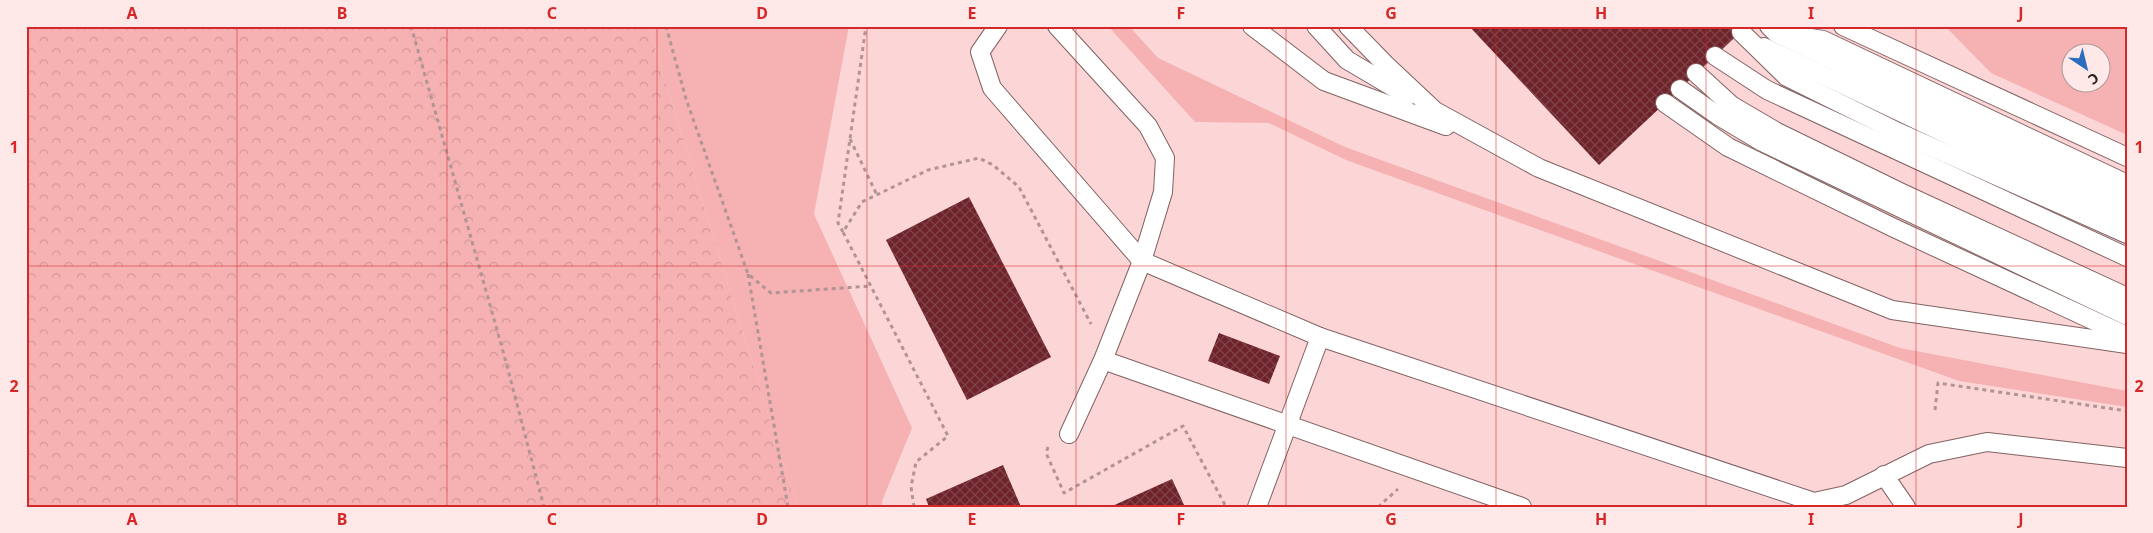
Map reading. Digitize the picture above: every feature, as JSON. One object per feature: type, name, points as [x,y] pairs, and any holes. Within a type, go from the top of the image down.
[{"type":"lane","points":[[998,26],[980,52],[992,88],[1142,261],[1320,337],[1813,504],[1846,495],[1929,454],[1987,442],[2127,458]]},
{"type":"lane","points":[[1057,26],[1148,126],[1165,158],[1163,192],[1142,261],[1104,360],[1069,434]]},
{"type":"lane","points":[[1252,26],[1324,81],[1498,146]]},
{"type":"lane","points":[[1316,26],[1347,60],[1539,168],[1892,310],[2127,344]]},
{"type":"lane","points":[[1348,26],[1435,111]]},
{"type":"lane","points":[[1842,26],[2127,157]]},
{"type":"lane","points":[[1772,30],[1822,40],[2127,184]]},
{"type":"lane","points":[[1772,30],[2127,202]]},
{"type":"lane","points":[[2127,220],[1745,36],[1787,77],[1898,132],[2127,234]]},
{"type":"lane","points":[[1715,56],[1767,90],[2127,257]]},
{"type":"lane","points":[[1696,73],[1731,105],[1777,132],[1902,193],[2127,296]]},
{"type":"lane","points":[[1680,89],[1762,142],[2127,316]]},
{"type":"lane","points":[[1665,102],[1728,147],[1894,228],[2127,336]]},
{"type":"lane","points":[[1257,507],[1320,337]]},
{"type":"lane","points":[[1104,360],[1522,507]]},
{"type":"lane","points":[[1884,475],[1906,507]]},
{"type":"path","points":[[411,26],[503,351],[544,507]]},
{"type":"path","points":[[666,26],[686,99],[748,274],[788,507]]},
{"type":"path","points":[[866,26],[838,223],[948,436],[916,462],[911,487],[914,507]]},
{"type":"path","points":[[850,138],[877,195]]},
{"type":"path","points":[[843,232],[862,202],[928,170],[979,158],[994,164],[1019,188],[1092,326]]},
{"type":"path","points":[[748,274],[771,293],[871,286]]},
{"type":"path","points":[[1936,410],[1938,383],[2127,410]]},
{"type":"path","points":[[1049,444],[1046,453],[1064,493],[1183,426],[1226,507]]},
{"type":"green space","points":[[26,26],[648,26],[797,507],[26,507]]},
{"type":"green space","points":[[648,26],[849,26],[814,214],[912,428],[882,501],[882,507],[797,507]]},
{"type":"green space","points":[[1108,26],[1129,26],[1158,58],[1345,147],[1900,348],[2127,391],[2127,407],[1959,381],[1346,160],[1269,123],[1195,122]]},
{"type":"green space","points":[[1945,26],[2127,26],[2127,135],[1991,73]]},
{"type":"building","points":[[1469,26],[1747,26],[1599,165]]},
{"type":"building","points":[[969,197],[1051,357],[967,400],[886,240]]},
{"type":"building","points":[[1219,333],[1280,356],[1269,384],[1208,361]]},
{"type":"building","points":[[1003,465],[1021,507],[929,507],[926,499]]},
{"type":"building","points":[[1172,479],[1185,507],[1110,507]]}]
